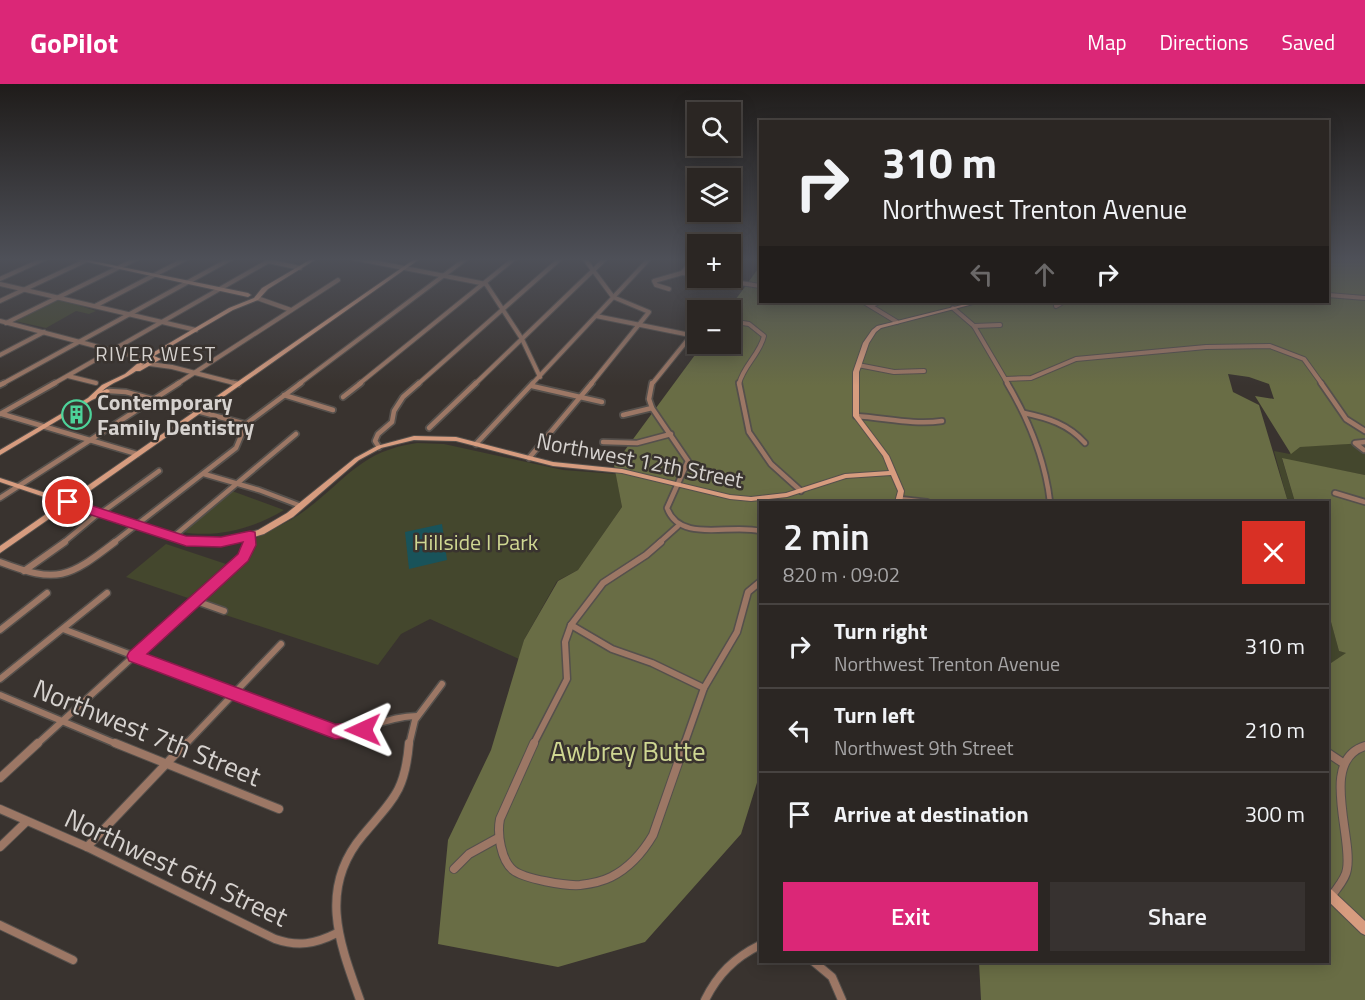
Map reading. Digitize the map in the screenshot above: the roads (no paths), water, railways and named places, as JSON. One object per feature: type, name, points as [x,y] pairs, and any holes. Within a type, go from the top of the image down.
[{"type":"street","points":[[0,326],[51,301]]},
{"type":"street","points":[[70,301],[196,330]]},
{"type":"street","points":[[94,306],[104,301]]},
{"type":"street","points":[[0,385],[155,301]]},
{"type":"street","points":[[1,414],[199,301]]},
{"type":"street","points":[[1,453],[244,301],[291,310]]},
{"type":"street","points":[[264,301],[272,305]]},
{"type":"street","points":[[0,498],[305,301]]},
{"type":"street","points":[[0,550],[358,301]]},
{"type":"street","points":[[0,562],[24,571],[56,576],[65,576],[75,572],[236,448],[246,424],[411,301]]},
{"type":"street","points":[[343,397],[462,301]]},
{"type":"street","points":[[497,301],[522,339],[540,377]]},
{"type":"street","points":[[379,447],[375,441],[378,434],[392,422],[394,411],[403,397],[512,301]]},
{"type":"street","points":[[429,428],[562,301]]},
{"type":"street","points":[[476,444],[610,301]]},
{"type":"street","points":[[529,458],[641,325],[649,312],[623,301]]},
{"type":"street","points":[[866,303],[897,322]]},
{"type":"street","points":[[871,305],[877,303]]},
{"type":"street","points":[[900,501],[901,491],[886,456],[856,416],[855,389],[858,365],[874,331],[897,322],[974,303]]},
{"type":"street","points":[[1056,306],[1061,303]]},
{"type":"street","points":[[953,308],[968,318],[974,326],[1024,413],[1038,446],[1050,501]]},
{"type":"street","points":[[596,316],[687,334]]},
{"type":"street","points":[[0,321],[113,350],[145,362],[159,361],[238,384]]},
{"type":"street","points":[[741,323],[759,329],[764,336],[762,345],[746,367],[739,382],[749,432],[771,464],[801,490]]},
{"type":"street","points":[[974,326],[1000,325]]},
{"type":"street","points":[[0,355],[44,332]]},
{"type":"street","points":[[687,339],[651,383],[648,394],[652,408],[688,461],[667,508],[668,515],[678,526],[699,530],[745,527],[759,531]]},
{"type":"street","points":[[1005,379],[1031,378],[1067,361],[1084,358],[1206,347],[1270,346],[1304,359],[1346,419],[1365,431]]},
{"type":"street","points":[[159,361],[169,347]]},
{"type":"street","points":[[858,365],[894,372],[924,371]]},
{"type":"street","points":[[68,376],[246,424]]},
{"type":"street","points":[[532,386],[602,402]]},
{"type":"street","points":[[284,396],[333,410]]},
{"type":"street","points":[[623,415],[652,408]]},
{"type":"street","points":[[1024,413],[1060,421],[1074,430],[1085,443]]},
{"type":"street","points":[[1,414],[137,454]]},
{"type":"street","points":[[856,416],[890,418],[919,424],[942,421]]},
{"type":"street","points":[[174,537],[296,434]]},
{"type":"street","points":[[603,442],[637,443],[671,434]]},
{"type":"street","name":"Northwest 12th Street","points":[[0,480],[174,537],[206,543],[250,536],[280,522],[348,464],[379,447],[424,437],[448,438],[564,466],[622,471],[730,497],[752,500],[775,498],[845,476],[894,473]]},
{"type":"street","points":[[1364,450],[1355,443],[1365,442]]},
{"type":"street","points":[[24,571],[159,471]]},
{"type":"street","points":[[204,474],[301,506]]},
{"type":"street","points":[[1335,493],[1365,502]]},
{"type":"street","points":[[678,526],[646,555],[603,583],[571,625],[565,642],[567,679],[527,757],[500,819],[498,838],[506,862],[514,871],[525,877],[579,885],[609,878],[623,870],[645,848],[653,836],[704,688],[737,632],[748,592],[759,583]]},
{"type":"street","points":[[0,778],[243,557],[250,545],[250,536]]},
{"type":"street","points":[[0,679],[107,592]]},
{"type":"street","points":[[0,630],[47,593]]},
{"type":"street","points":[[196,601],[224,611]]},
{"type":"street","points":[[571,625],[612,649],[652,663],[704,688]]},
{"type":"street","points":[[63,629],[335,732],[363,730],[397,716],[417,716]]},
{"type":"street","points":[[87,847],[281,644]]},
{"type":"street","name":"Northwest 7th Street","points":[[0,669],[8,673]]},
{"type":"street","points":[[360,1000],[337,933],[334,909],[343,869],[357,844],[390,805],[400,789],[409,763],[410,738],[417,716],[442,684]]},
{"type":"street","name":"Northwest 7th Street","points":[[0,695],[279,809]]},
{"type":"street","points":[[1365,746],[1355,749],[1344,763],[1341,818],[1349,856],[1347,873],[1329,896],[1365,929]]},
{"type":"street","points":[[1329,754],[1344,763]]},
{"type":"street","name":"Northwest 6th Street","points":[[0,808],[26,822],[87,847],[288,944],[304,946],[322,941],[337,933]]},
{"type":"street","points":[[0,847],[26,822]]},
{"type":"street","points":[[454,869],[468,854],[498,838]]},
{"type":"street","points":[[0,925],[73,960]]},
{"type":"street","points":[[705,1000],[721,972],[746,952],[759,946]]},
{"type":"street","points":[[814,963],[832,977],[842,1000]]},
{"type":"water","points":[[442,524],[447,560],[409,569],[405,532]]},
{"type":"place","name":"Contemporary Family Dentistry","points":[[76,415]]},
{"type":"district","name":"RIVER WEST","points":[[156,354]]},
{"type":"park label","name":"Hillside I Park","points":[[476,542]]},
{"type":"park label","name":"Awbrey Butte","points":[[628,752]]}]
